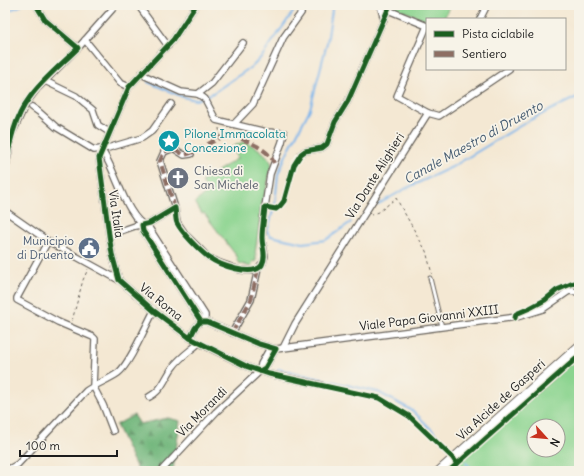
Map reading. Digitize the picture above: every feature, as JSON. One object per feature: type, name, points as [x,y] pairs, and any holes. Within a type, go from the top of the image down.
[{"type":"street","points":[[36,5],[44,20],[78,48]]},
{"type":"street","points":[[5,171],[9,146],[16,122],[30,96],[78,48],[116,5]]},
{"type":"street","points":[[138,5],[168,46]]},
{"type":"street","points":[[101,149],[129,87],[173,40],[196,5]]},
{"type":"street","points":[[380,5],[387,12],[426,26]]},
{"type":"street","points":[[383,5],[387,12]]},
{"type":"street","points":[[480,18],[487,5]]},
{"type":"street","points":[[301,154],[305,151],[322,148],[327,144],[335,122],[348,101],[387,12]]},
{"type":"street","points":[[234,124],[253,104],[283,38],[301,13]]},
{"type":"street","points":[[426,28],[397,96],[428,113],[438,116],[508,70]]},
{"type":"street","points":[[85,40],[120,83],[129,87]]},
{"type":"street","points":[[201,96],[243,43]]},
{"type":"street","points":[[140,74],[181,92],[201,96],[216,120],[266,132],[284,133],[270,174],[262,239],[265,256],[263,264],[258,269],[253,271],[240,270],[208,257],[186,235],[177,222],[175,208],[160,161],[164,152],[173,148],[184,155],[192,154]]},
{"type":"street","points":[[45,80],[76,96],[93,110],[98,124],[109,132]]},
{"type":"street","points":[[32,107],[56,127],[94,150],[142,138],[152,131],[171,104]]},
{"type":"street","name":"Via Dante Alighieri","points":[[283,348],[296,324],[362,217],[428,113]]},
{"type":"street","points":[[101,149],[108,158],[131,213],[142,225],[149,228],[205,315],[202,322],[195,328],[190,338]]},
{"type":"street","name":"Via Italia","points":[[101,149],[99,158],[109,235],[119,280]]},
{"type":"street","points":[[109,235],[135,226],[150,224],[175,208]]},
{"type":"street","name":"Via Roma","points":[[6,214],[48,241],[119,280],[154,311],[199,343],[260,371],[321,385]]},
{"type":"street","points":[[48,241],[17,300],[95,339],[93,386],[103,405],[114,432]]},
{"type":"street","points":[[232,333],[253,296],[258,269]]},
{"type":"street","name":"Viale Papa Giovanni XXIII","points":[[273,348],[283,348],[524,316],[543,309],[568,291],[579,292]]},
{"type":"street","points":[[5,470],[18,464],[86,391],[110,378],[124,367],[154,311]]},
{"type":"street","points":[[202,322],[273,348]]},
{"type":"street","points":[[149,397],[154,395],[163,385],[173,366],[199,343]]},
{"type":"street","name":"Via Alcide de Gasperi","points":[[439,471],[579,346]]},
{"type":"street","name":"Via Morandi","points":[[161,471],[216,412],[265,368],[273,348]]},
{"type":"street","points":[[15,471],[18,464]]},
{"type":"lane","points":[[430,280],[442,327]]},
{"type":"path","points":[[212,142],[211,140],[220,138],[219,127],[216,120]]},
{"type":"path","points":[[362,217],[379,212],[396,198],[426,251],[433,278],[430,280]]},
{"type":"path","points":[[70,327],[83,280],[87,271]]},
{"type":"green space","points":[[396,5],[450,5],[444,18],[426,18],[426,20],[395,8]]},
{"type":"green space","points":[[243,142],[264,153],[272,165],[263,197],[255,254],[256,262],[253,261],[251,267],[241,265],[236,260],[238,258],[204,213],[202,214],[195,202],[207,193],[202,181],[238,158],[232,147]]},
{"type":"green space","points":[[579,356],[579,471],[448,471]]},
{"type":"green space","points":[[134,415],[140,424],[168,418],[180,421],[173,471],[138,471],[116,425]]},
{"type":"waterway","points":[[5,12],[22,5]]},
{"type":"waterway","points":[[148,82],[183,97],[196,100],[213,93],[254,65],[263,55],[298,5]]},
{"type":"waterway","points":[[331,5],[332,10],[327,43],[310,109],[286,155],[278,174],[275,204],[267,232],[271,236],[303,243],[326,240],[351,222]]},
{"type":"waterway","name":"Canale Maestro di Druento","points":[[377,205],[405,189],[452,167],[530,120],[579,96]]},
{"type":"waterway","points":[[278,369],[378,392],[413,411],[450,448]]},
{"type":"waterway","points":[[466,463],[474,471]]},
{"type":"marked path","points":[[175,208],[160,161],[164,152],[173,148],[184,155],[196,151],[213,141],[234,136],[257,146],[267,153],[274,163]]},
{"type":"marked path","points":[[232,333],[251,300],[258,269]]},
{"type":"cycle path","points":[[5,171],[13,132],[24,105],[41,84],[78,48],[45,20],[36,5]]},
{"type":"cycle path","points":[[196,5],[173,40],[129,87],[99,158],[112,254],[119,280],[154,311],[190,338],[248,367],[269,374],[379,398],[409,416],[453,458],[457,464]]},
{"type":"cycle path","points":[[200,322],[143,231],[142,225],[150,223],[175,208],[176,221],[179,227],[208,257],[236,269],[258,269],[262,265],[264,258],[262,238],[265,207],[276,209],[284,201],[294,165],[301,154],[305,151],[322,148],[327,144],[335,122],[348,101],[390,5]]},
{"type":"cycle path","points":[[515,318],[516,314],[545,300],[557,290],[579,282]]},
{"type":"cycle path","points":[[190,338],[200,322],[207,322],[259,344],[276,349],[265,368],[260,371]]},
{"type":"cycle path","points":[[449,471],[579,356]]},
{"type":"place","name":"Pilone Immacolata Concezione","points":[[169,141]]},
{"type":"place","name":"Chiesa di San Michele","points":[[178,178]]},
{"type":"place","name":"Municipio di Druento","points":[[89,248]]}]
